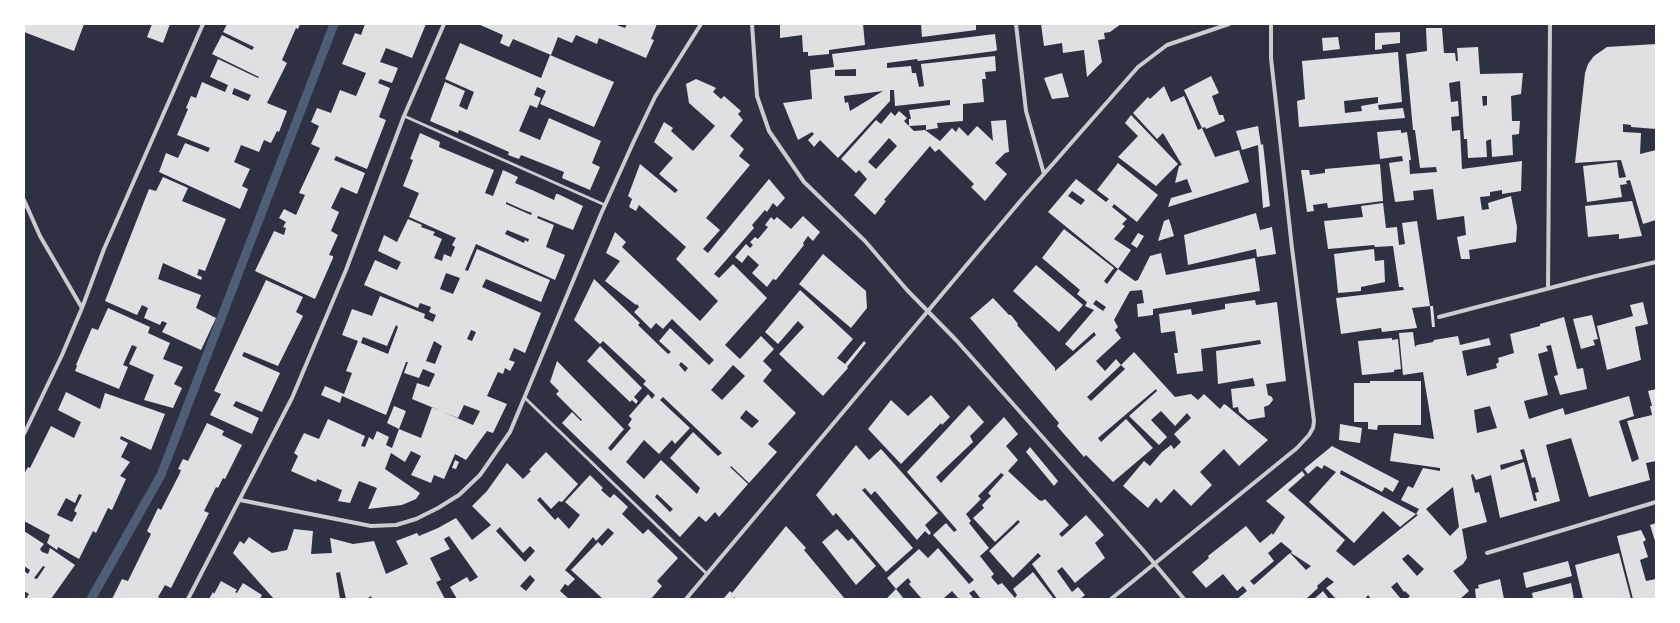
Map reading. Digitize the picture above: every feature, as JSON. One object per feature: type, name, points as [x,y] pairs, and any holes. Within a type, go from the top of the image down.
[{"type":"street","points":[[24,434],[40,403],[82,308],[104,249],[203,24]]},
{"type":"street","points":[[188,599],[292,398],[346,270],[404,116],[444,24]]},
{"type":"street","points":[[240,500],[371,526],[396,525],[416,519],[459,495],[480,475],[510,432],[605,205],[655,98],[701,24]]},
{"type":"street","points":[[752,24],[757,96],[769,131],[804,182],[865,241],[928,312],[957,341],[1154,563],[1184,599]]},
{"type":"street","points":[[1016,24],[1026,111],[1044,174]]},
{"type":"street","points":[[686,599],[1044,174],[1138,67],[1167,45],[1229,24]]},
{"type":"street","points":[[1111,599],[1297,448],[1309,435],[1313,428],[1314,421],[1292,248],[1272,66],[1271,24]]},
{"type":"street","points":[[1548,288],[1550,24]]},
{"type":"street","points":[[24,200],[40,236],[82,308]]},
{"type":"street","points":[[1439,317],[1548,288],[1656,262]]},
{"type":"street","points":[[1487,553],[1656,502]]},
{"type":"lane","points":[[404,116],[605,205]]},
{"type":"lane","points":[[525,398],[707,574]]},
{"type":"building","points":[[24,24],[84,24],[74,51],[24,32]]},
{"type":"building","points":[[152,24],[170,24],[163,43],[147,37]]},
{"type":"building","points":[[227,24],[300,24],[298,29],[296,28],[282,60],[287,63],[267,103],[287,111],[279,132],[277,131],[271,143],[264,140],[259,152],[241,145],[234,162],[250,169],[242,186],[248,189],[240,209],[159,172],[166,153],[178,158],[185,143],[208,152],[210,148],[177,135],[188,109],[186,108],[191,96],[196,98],[202,82],[225,92],[228,85],[210,77],[218,59],[258,78],[259,77],[212,54],[222,35],[252,50],[254,47],[223,32]],"holes":[[[234,88],[251,95],[248,101],[232,94]]]},
{"type":"building","points":[[365,24],[426,24],[412,58],[386,48],[380,62],[398,68],[392,83],[380,79],[378,83],[390,88],[379,117],[386,120],[367,169],[336,156],[334,160],[365,173],[357,194],[341,187],[331,208],[339,212],[331,231],[338,235],[329,255],[333,256],[333,258],[315,299],[255,271],[274,231],[284,235],[286,228],[283,227],[286,222],[279,218],[284,209],[296,215],[305,195],[299,193],[320,148],[311,144],[319,126],[311,122],[317,108],[331,113],[340,90],[356,96],[366,73],[342,64],[355,33],[361,35]]},
{"type":"building","points":[[478,24],[614,24],[625,28],[627,24],[657,24],[651,39],[654,40],[646,58],[599,38],[597,44],[576,35],[572,43],[558,37],[551,55],[513,39],[509,47],[500,43],[503,35]]},
{"type":"building","points":[[780,24],[863,24],[865,45],[829,50],[829,54],[808,56],[808,52],[803,52],[802,35],[780,38]]},
{"type":"building","points":[[921,24],[976,24],[976,30],[922,37]]},
{"type":"building","points":[[1041,24],[1121,24],[1110,32],[1104,33],[1105,39],[1098,40],[1102,62],[1087,77],[1084,50],[1063,53],[1062,43],[1044,46]]},
{"type":"building","points":[[1426,28],[1442,28],[1444,53],[1455,53],[1456,61],[1458,61],[1457,48],[1478,47],[1480,74],[1523,73],[1521,94],[1511,96],[1512,121],[1520,121],[1519,134],[1512,135],[1513,155],[1492,157],[1491,139],[1486,141],[1487,157],[1468,158],[1467,139],[1464,139],[1460,81],[1449,83],[1451,102],[1458,101],[1459,116],[1451,117],[1452,131],[1460,130],[1462,169],[1522,161],[1521,191],[1502,194],[1502,190],[1490,192],[1490,196],[1480,197],[1482,210],[1489,209],[1488,203],[1511,196],[1517,227],[1516,242],[1469,250],[1470,259],[1461,259],[1457,237],[1466,235],[1464,216],[1437,220],[1433,189],[1413,191],[1414,200],[1395,202],[1389,163],[1403,161],[1402,156],[1380,159],[1377,132],[1401,130],[1401,133],[1407,132],[1411,160],[1409,160],[1410,174],[1437,172],[1436,167],[1420,168],[1415,130],[1413,130],[1406,54],[1427,51]],"holes":[[[1482,96],[1487,96],[1487,105],[1483,106]]]},
{"type":"building","points":[[1400,32],[1400,43],[1382,45],[1382,49],[1375,50],[1375,33]]},
{"type":"building","points":[[995,34],[997,50],[995,51],[918,61],[917,59],[887,63],[887,68],[911,66],[912,73],[916,73],[919,87],[924,86],[921,64],[995,56],[996,71],[985,72],[986,79],[982,79],[984,102],[963,104],[963,121],[937,123],[938,128],[926,130],[926,125],[909,126],[909,119],[911,119],[909,110],[950,105],[950,100],[895,106],[894,90],[890,90],[890,101],[838,158],[820,140],[814,147],[808,140],[814,134],[812,132],[798,140],[783,103],[812,99],[810,70],[834,67],[832,54]],"holes":[[[856,69],[856,76],[835,76],[835,70]],[[883,91],[850,111],[848,102],[845,103],[844,96]]]},
{"type":"building","points":[[1338,37],[1340,49],[1323,51],[1322,38]]},
{"type":"building","points":[[460,43],[541,78],[550,55],[614,82],[594,127],[540,104],[546,91],[537,87],[534,95],[541,98],[537,108],[530,105],[519,131],[540,140],[549,118],[601,141],[592,163],[600,167],[590,190],[562,178],[564,172],[521,155],[519,159],[508,155],[509,152],[459,130],[458,133],[430,121],[445,82],[465,91],[459,106],[467,110],[474,92],[445,79]]},
{"type":"building","points":[[1656,44],[1656,129],[1631,127],[1631,125],[1623,124],[1623,132],[1641,133],[1640,154],[1656,150],[1656,220],[1643,224],[1630,180],[1626,181],[1627,184],[1620,185],[1622,197],[1587,202],[1583,166],[1617,162],[1619,178],[1626,177],[1621,160],[1575,163],[1585,73],[1588,64],[1594,56],[1607,47]]},
{"type":"building","points":[[1398,52],[1402,102],[1378,105],[1379,110],[1403,108],[1405,118],[1299,127],[1297,101],[1305,99],[1302,61]],"holes":[[[1378,97],[1378,103],[1361,106],[1362,111],[1345,113],[1344,101]]]},
{"type":"building","points":[[1062,73],[1069,97],[1052,99],[1044,78]]},
{"type":"building","points":[[1211,76],[1219,93],[1212,96],[1219,115],[1223,115],[1225,121],[1206,129],[1205,127],[1202,128],[1184,90]]},
{"type":"building","points":[[696,79],[712,86],[716,88],[713,92],[721,99],[724,96],[741,111],[738,114],[743,120],[730,136],[744,149],[739,156],[750,165],[706,218],[720,230],[703,249],[708,253],[769,179],[785,198],[777,207],[773,203],[767,212],[765,210],[752,225],[754,228],[714,274],[719,278],[733,264],[767,298],[725,345],[740,359],[761,336],[774,349],[763,361],[772,370],[763,381],[796,413],[768,444],[777,452],[749,483],[731,466],[730,467],[748,484],[719,517],[715,512],[706,522],[699,516],[680,537],[562,423],[572,412],[581,421],[582,420],[556,394],[559,391],[550,382],[557,361],[624,429],[608,448],[611,451],[631,428],[628,425],[632,419],[629,416],[648,394],[652,399],[655,395],[643,384],[646,381],[603,341],[600,344],[574,320],[594,279],[640,323],[638,325],[668,354],[671,352],[659,341],[670,328],[709,365],[714,360],[672,319],[663,329],[656,323],[651,329],[634,312],[639,307],[637,304],[636,305],[605,281],[620,261],[606,253],[615,232],[626,242],[622,247],[700,321],[718,301],[676,259],[686,247],[639,205],[636,211],[629,207],[632,199],[628,196],[640,164],[675,193],[678,190],[659,174],[673,158],[654,142],[664,122],[673,128],[671,131],[693,151],[715,126],[689,103],[686,84]],"holes":[[[681,362],[688,368],[685,372],[679,365]],[[733,365],[745,376],[722,400],[711,390]],[[663,397],[722,453],[718,456],[693,432],[670,458],[700,488],[697,494],[661,460],[644,479],[626,462],[644,440],[659,454],[672,440],[675,444],[690,428],[660,400]],[[746,410],[759,421],[752,428],[740,418]],[[657,494],[673,509],[670,512],[655,497]]]},
{"type":"building","points":[[1164,86],[1171,102],[1184,96],[1198,130],[1202,128],[1215,157],[1239,150],[1249,182],[1168,207],[1171,198],[1192,192],[1187,179],[1175,183],[1179,166],[1182,165],[1163,133],[1157,139],[1133,113],[1148,97],[1150,99]]},
{"type":"building","points":[[899,111],[907,118],[904,121],[914,131],[925,130],[940,141],[952,128],[956,132],[959,127],[968,136],[977,126],[993,141],[991,121],[1006,120],[1009,152],[1005,153],[995,163],[1007,174],[985,201],[971,187],[974,184],[939,149],[935,152],[930,146],[884,200],[886,201],[875,215],[854,195],[867,179],[859,170],[856,173],[841,159],[876,120],[881,124],[891,112],[895,116]],"holes":[[[889,138],[897,146],[876,169],[868,162]]]},
{"type":"building","points":[[1131,115],[1178,164],[1156,186],[1118,157],[1138,136],[1125,123]]},
{"type":"building","points":[[1258,126],[1261,145],[1263,144],[1270,206],[1263,208],[1258,145],[1242,150],[1236,131]]},
{"type":"building","points":[[420,133],[440,142],[439,147],[494,170],[485,193],[493,196],[503,170],[518,177],[515,183],[554,200],[556,194],[558,194],[583,206],[573,230],[538,216],[537,218],[554,225],[546,247],[565,255],[555,280],[476,244],[465,270],[468,271],[477,249],[550,280],[541,302],[486,279],[482,287],[541,313],[525,353],[514,348],[509,360],[515,362],[510,371],[505,368],[503,374],[498,372],[487,396],[507,404],[493,433],[487,431],[466,460],[455,454],[444,479],[434,475],[431,483],[411,475],[421,456],[411,451],[405,462],[391,453],[385,469],[420,493],[416,499],[402,505],[368,509],[377,488],[359,481],[350,503],[338,501],[342,490],[317,479],[316,482],[291,471],[298,456],[294,453],[304,433],[319,439],[328,419],[365,436],[361,446],[365,447],[369,437],[373,440],[377,431],[389,437],[386,445],[392,448],[399,429],[421,438],[432,407],[412,399],[417,383],[429,387],[435,374],[423,369],[419,378],[404,373],[408,362],[406,362],[386,415],[342,396],[340,403],[321,395],[325,386],[344,394],[352,373],[346,371],[358,341],[342,335],[352,309],[372,316],[380,296],[425,314],[424,318],[433,322],[436,315],[429,312],[431,307],[420,303],[418,308],[364,285],[375,260],[397,270],[401,262],[378,251],[384,235],[397,242],[408,219],[422,225],[421,227],[435,232],[433,235],[442,239],[434,258],[442,261],[444,254],[451,257],[455,247],[452,245],[456,238],[409,217],[419,193],[403,186],[413,160],[410,159]],"holes":[[[506,202],[532,213],[531,215],[506,204]],[[507,230],[529,239],[528,242],[525,240],[524,243],[505,234]],[[446,273],[460,278],[453,294],[440,289]],[[396,325],[398,327],[388,354],[361,343],[363,337],[387,346]],[[471,330],[476,332],[472,341],[467,339]],[[434,341],[442,346],[435,364],[426,361]],[[464,405],[480,411],[473,425],[442,411],[458,418]]]},
{"type":"building","points":[[1118,163],[1158,195],[1137,222],[1114,204],[1112,207],[1127,219],[1122,224],[1125,226],[1114,239],[1131,250],[1118,269],[1048,212],[1076,179],[1106,202],[1109,199],[1097,190]],"holes":[[[1072,191],[1085,200],[1081,205],[1068,196]]]},
{"type":"building","points":[[1380,164],[1383,201],[1328,208],[1327,203],[1313,205],[1314,211],[1307,212],[1301,170],[1309,170],[1310,175],[1325,173],[1325,169]]},
{"type":"building","points":[[163,177],[188,188],[182,201],[226,219],[205,271],[199,269],[197,275],[202,277],[201,280],[163,263],[158,279],[201,295],[196,308],[216,318],[201,350],[162,332],[167,323],[162,321],[160,325],[144,318],[148,308],[142,305],[137,315],[105,301],[149,189],[156,191]]},
{"type":"building","points":[[1632,201],[1642,236],[1619,239],[1619,234],[1588,237],[1585,206]]},
{"type":"building","points":[[1383,203],[1386,228],[1397,227],[1399,245],[1405,244],[1402,223],[1417,221],[1430,306],[1412,308],[1417,328],[1382,332],[1381,328],[1341,334],[1336,298],[1404,290],[1403,287],[1399,287],[1393,246],[1375,247],[1374,245],[1328,249],[1324,221],[1363,217],[1361,206]]},
{"type":"building","points":[[1256,213],[1260,230],[1272,227],[1276,254],[1257,257],[1256,249],[1188,265],[1184,235]]},
{"type":"building","points":[[803,216],[820,232],[813,241],[808,236],[803,243],[804,245],[776,280],[773,279],[767,287],[752,273],[759,265],[748,255],[742,263],[735,257],[746,244],[750,248],[753,245],[750,242],[755,237],[758,239],[768,227],[765,225],[771,217],[774,220],[777,217],[791,229]]},
{"type":"building","points":[[1169,219],[1174,236],[1158,241],[1164,221]]},
{"type":"building","points":[[1064,229],[1114,268],[1104,281],[1107,284],[1118,269],[1135,281],[1138,280],[1150,256],[1161,253],[1166,275],[1255,258],[1260,291],[1153,309],[1153,315],[1138,317],[1137,304],[1144,303],[1142,290],[1130,291],[1114,320],[1118,327],[1115,330],[1121,338],[1096,361],[1105,371],[1116,359],[1121,365],[1134,352],[1175,397],[1191,394],[1198,400],[1204,394],[1220,409],[1224,404],[1226,405],[1268,440],[1239,466],[1224,449],[1200,472],[1212,485],[1191,506],[1174,489],[1161,503],[1156,498],[1148,508],[1123,486],[1144,461],[1150,466],[1162,452],[1171,445],[1174,449],[1181,442],[1174,434],[1191,418],[1187,413],[1175,426],[1161,411],[1151,420],[1167,437],[1159,445],[1129,416],[1157,391],[1156,389],[1098,438],[1101,442],[1126,419],[1153,448],[1113,482],[1086,455],[1084,457],[1057,426],[1059,423],[970,318],[993,298],[1009,315],[1011,315],[1018,324],[1017,325],[1055,368],[1055,371],[1096,335],[1094,332],[1073,351],[1065,344],[1094,310],[1085,306],[1087,302],[1077,294],[1080,290],[1042,258]],"holes":[[[1096,300],[1106,307],[1103,311],[1093,304]],[[1121,365],[1125,369],[1091,401],[1087,397]]]},
{"type":"building","points":[[1138,233],[1144,236],[1137,248],[1131,244]]},
{"type":"building","points":[[1374,249],[1375,261],[1384,260],[1385,282],[1361,287],[1361,291],[1338,293],[1334,254]]},
{"type":"building","points":[[823,254],[866,291],[867,308],[851,328],[799,284]]},
{"type":"building","points":[[1036,265],[1083,305],[1059,332],[1013,291]]},
{"type":"building","points":[[266,280],[303,297],[296,312],[303,316],[278,366],[244,352],[242,356],[280,373],[262,412],[236,401],[233,406],[259,418],[252,434],[210,415],[221,394],[214,391]]},
{"type":"building","points":[[800,290],[853,339],[837,358],[845,364],[864,341],[866,343],[847,367],[848,368],[823,396],[779,354],[804,327],[798,321],[778,344],[765,332]]},
{"type":"building","points":[[1255,300],[1256,305],[1277,302],[1286,381],[1266,384],[1268,395],[1272,397],[1273,400],[1269,405],[1264,407],[1265,417],[1248,420],[1239,412],[1238,407],[1233,408],[1231,389],[1255,386],[1253,378],[1218,384],[1216,351],[1261,344],[1260,340],[1201,349],[1203,371],[1177,374],[1174,353],[1178,353],[1175,331],[1161,333],[1159,314],[1191,309],[1192,315],[1225,309],[1225,304]]},
{"type":"building","points":[[1643,302],[1648,324],[1635,327],[1641,360],[1607,370],[1597,326],[1633,316],[1630,305]]},
{"type":"building","points":[[1430,306],[1433,306],[1435,327],[1432,327]]},
{"type":"building","points":[[108,308],[150,327],[148,333],[170,343],[163,359],[183,367],[174,384],[182,388],[173,408],[144,400],[154,375],[129,364],[137,347],[132,345],[123,365],[128,367],[119,389],[75,371],[76,365],[92,328],[98,330]]},
{"type":"building","points":[[1592,315],[1598,339],[1593,340],[1595,345],[1581,349],[1573,319]]},
{"type":"building","points":[[1564,317],[1577,369],[1583,368],[1587,389],[1560,395],[1554,376],[1558,375],[1551,345],[1546,346],[1548,351],[1538,354],[1548,395],[1524,401],[1529,419],[1563,408],[1565,415],[1629,396],[1634,416],[1619,421],[1632,462],[1639,459],[1627,421],[1652,415],[1650,406],[1652,406],[1648,391],[1656,389],[1656,461],[1646,463],[1650,480],[1589,497],[1571,438],[1546,445],[1560,501],[1500,518],[1491,475],[1476,480],[1473,474],[1471,475],[1475,493],[1479,492],[1487,522],[1462,529],[1467,558],[1463,564],[1453,571],[1469,591],[1460,599],[1407,599],[1410,596],[1405,591],[1404,592],[1397,582],[1391,587],[1401,599],[1371,599],[1368,595],[1365,599],[1336,599],[1326,588],[1334,582],[1327,577],[1306,599],[1237,599],[1247,591],[1243,586],[1237,591],[1223,574],[1206,588],[1192,572],[1209,558],[1208,556],[1246,526],[1260,543],[1272,533],[1273,535],[1285,517],[1266,501],[1302,471],[1305,475],[1288,490],[1345,540],[1336,551],[1354,566],[1418,515],[1416,514],[1419,509],[1401,500],[1408,486],[1413,488],[1423,468],[1440,471],[1440,468],[1390,461],[1394,433],[1434,439],[1423,372],[1403,375],[1399,333],[1413,332],[1415,347],[1417,345],[1433,342],[1434,340],[1458,336],[1460,345],[1489,338],[1491,345],[1462,351],[1467,376],[1497,368],[1496,364],[1499,362],[1498,358],[1514,353],[1510,334],[1540,326],[1540,324]],"holes":[[[1490,406],[1497,428],[1477,433],[1474,410]],[[1524,449],[1532,478],[1535,477],[1539,492],[1535,493],[1537,501],[1534,501],[1524,462],[1501,470],[1500,465],[1523,459],[1520,450]],[[1453,487],[1459,527],[1450,536],[1426,509]],[[1281,542],[1292,551],[1291,553],[1311,566],[1306,570],[1290,553],[1254,585],[1250,581],[1274,561],[1268,553]],[[1408,554],[1424,569],[1417,576],[1402,559]]]},
{"type":"building","points":[[1392,338],[1392,340],[1398,339],[1401,369],[1394,370],[1394,372],[1362,375],[1358,341]]},
{"type":"building","points":[[600,346],[642,388],[634,397],[638,401],[636,404],[632,400],[630,402],[587,361]]},
{"type":"building","points":[[1370,381],[1421,381],[1421,425],[1378,425],[1377,430],[1368,429],[1368,422],[1354,422],[1354,383],[1370,383]]},
{"type":"building","points":[[66,392],[100,409],[105,393],[165,414],[151,450],[121,436],[120,439],[128,443],[121,457],[130,462],[120,476],[126,479],[112,510],[108,508],[96,533],[93,531],[79,559],[58,547],[57,550],[47,543],[50,535],[24,521],[24,474],[28,467],[30,468],[51,426],[74,438],[81,422],[58,410]],"holes":[[[79,494],[82,495],[74,511],[77,513],[72,522],[57,515],[66,498],[75,503]]]},
{"type":"building","points":[[931,395],[950,417],[942,425],[941,423],[901,464],[868,429],[891,400],[908,416]]},
{"type":"building","points":[[969,405],[984,422],[970,436],[973,442],[936,477],[941,483],[1004,417],[1018,434],[1006,446],[1018,460],[1008,471],[1039,500],[1042,501],[1045,499],[1069,525],[1059,534],[1062,537],[1086,515],[1104,535],[1095,543],[1105,558],[1075,583],[1062,567],[1057,571],[1072,592],[1078,587],[1085,595],[1080,599],[1057,599],[1032,564],[1041,556],[1038,553],[1013,578],[989,551],[1020,522],[1018,520],[995,542],[973,518],[984,508],[982,505],[991,496],[988,493],[1004,475],[1001,473],[978,496],[981,499],[966,514],[971,521],[969,523],[989,548],[980,556],[994,574],[991,577],[998,585],[1002,583],[1015,598],[1017,595],[1013,589],[1033,572],[1054,599],[981,599],[974,590],[969,593],[974,599],[959,599],[952,591],[944,598],[946,599],[922,599],[909,584],[911,582],[908,578],[896,589],[887,578],[919,549],[928,558],[938,548],[969,584],[974,580],[933,535],[946,523],[954,532],[957,530],[907,472]]},
{"type":"building","points":[[394,406],[406,411],[399,429],[387,423]]},
{"type":"building","points":[[207,423],[224,431],[222,435],[242,445],[225,479],[223,478],[218,488],[216,487],[204,511],[209,513],[171,588],[165,585],[158,597],[161,599],[112,599],[122,579],[128,581],[151,534],[147,531],[158,508],[161,510],[179,475],[181,470],[178,469],[183,459],[188,461]]},
{"type":"building","points":[[1340,424],[1362,428],[1360,443],[1339,440]]},
{"type":"building","points":[[856,445],[869,460],[881,449],[938,513],[925,525],[931,533],[929,535],[925,531],[917,540],[875,491],[871,495],[865,488],[862,490],[913,548],[886,572],[836,513],[833,516],[816,495]]},
{"type":"building","points":[[1332,446],[1399,481],[1393,492],[1385,487],[1382,492],[1341,470],[1340,474],[1416,514],[1400,527],[1383,511],[1354,543],[1309,502],[1336,472],[1324,465],[1322,469],[1317,466],[1308,474],[1304,469]]},
{"type":"building","points":[[1030,447],[1058,481],[1054,486],[1026,452]]},
{"type":"building","points":[[546,452],[578,484],[562,502],[559,501],[551,509],[540,497],[537,500],[555,520],[558,517],[569,529],[580,515],[565,502],[590,475],[603,488],[601,490],[610,498],[614,494],[628,507],[622,514],[643,534],[648,529],[678,558],[657,581],[662,586],[651,599],[603,599],[571,570],[598,542],[602,546],[614,533],[608,528],[596,541],[593,537],[565,570],[575,579],[568,586],[565,584],[560,591],[569,599],[457,599],[450,587],[467,577],[470,582],[478,577],[449,536],[444,539],[450,549],[430,558],[441,580],[436,582],[445,599],[372,599],[371,596],[367,599],[346,599],[340,572],[336,573],[340,599],[274,599],[233,553],[240,541],[244,544],[249,537],[272,553],[287,550],[294,529],[313,531],[311,554],[332,553],[330,538],[353,544],[374,541],[386,574],[408,564],[396,541],[417,533],[419,536],[456,518],[472,540],[491,525],[472,506],[487,491],[507,463],[523,479],[531,471],[529,470]],"holes":[[[500,527],[523,553],[530,546],[535,551],[525,562],[496,531]],[[530,575],[535,580],[526,591],[520,586]]]},
{"type":"building","points":[[455,460],[459,462],[456,469],[452,468]]},
{"type":"building","points":[[1656,523],[1656,544],[1650,525]]},
{"type":"building","points":[[786,526],[806,548],[804,550],[845,599],[736,599],[734,597],[733,599],[723,599],[730,591],[732,593]]},
{"type":"building","points":[[837,529],[848,541],[852,538],[876,566],[856,585],[822,542]]},
{"type":"building","points":[[1641,530],[1646,540],[1643,542],[1648,557],[1640,560],[1646,581],[1656,579],[1656,599],[1633,599],[1617,536]]},
{"type":"building","points":[[24,531],[44,544],[40,549],[42,552],[48,554],[50,548],[75,565],[51,599],[26,599],[29,594],[24,591],[24,571],[28,574],[30,570],[24,566]],"holes":[[[43,566],[45,567],[37,579],[34,578]]]},
{"type":"building","points":[[1619,553],[1631,599],[1583,599],[1575,565]]},
{"type":"building","points":[[1568,561],[1572,576],[1526,588],[1523,573]]},
{"type":"building","points":[[1500,579],[1504,599],[1476,599],[1475,589],[1479,588],[1478,585]]},
{"type":"building","points":[[221,581],[237,590],[235,592],[237,593],[243,583],[262,595],[260,599],[209,599],[213,592],[214,594]]},
{"type":"building","points":[[1571,583],[1574,599],[1533,599],[1532,593]]},
{"type":"building","points":[[896,589],[904,599],[886,599]]},
{"type":"building","points":[[1323,591],[1329,599],[1314,599]]},
{"type":"waterway","points":[[91,599],[161,475],[334,24]]}]
